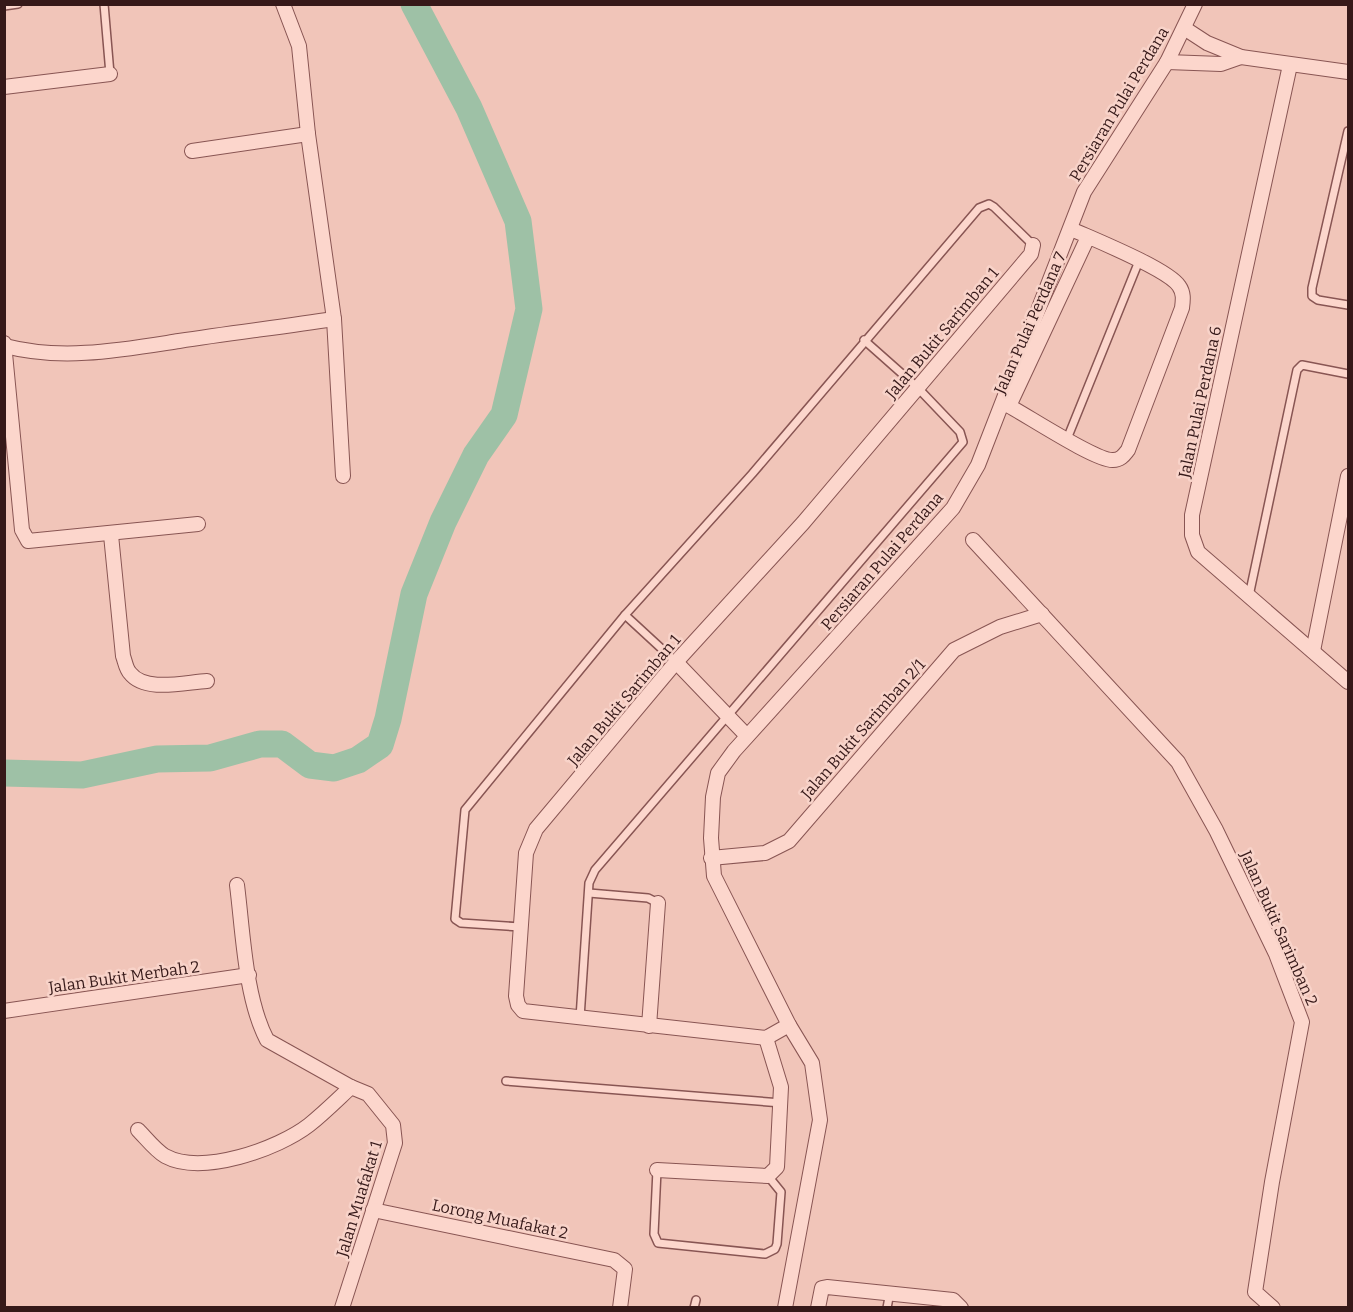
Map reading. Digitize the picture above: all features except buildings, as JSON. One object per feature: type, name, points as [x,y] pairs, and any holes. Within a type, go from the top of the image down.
[{"type":"street","points":[[283,4],[299,46],[308,134],[334,319],[344,476]]},
{"type":"street","name":"Persiaran Pulai Perdana","points":[[785,1308],[820,1120],[812,1063],[789,1025],[718,888],[711,858],[713,797],[718,773],[747,736],[953,508],[978,465],[1084,192],[1167,62],[1196,4]]},
{"type":"street","points":[[1184,28],[1207,43],[1241,57],[1348,72]]},
{"type":"street","points":[[1167,62],[1221,64],[1241,57]]},
{"type":"street","name":"Jalan Pulai Perdana 6","points":[[1290,65],[1192,515],[1192,535],[1198,552],[1348,682]]},
{"type":"street","points":[[4,87],[111,74]]},
{"type":"street","points":[[192,151],[308,134]]},
{"type":"street","name":"Jalan Pulai Perdana 7","points":[[1071,229],[1088,237],[1139,261],[1171,278],[1179,286],[1183,297],[1182,308],[1128,450],[1123,457],[1114,460],[1067,439],[1009,406],[1088,237]]},
{"type":"street","name":"Jalan Bukit Sarimban 1","points":[[766,1038],[531,1014],[523,1011],[518,1005],[521,927],[529,840],[676,662],[803,523],[1031,254],[1033,245]]},
{"type":"street","points":[[198,524],[111,535],[28,541],[22,530],[5,344],[32,353],[51,354],[126,350],[334,319]]},
{"type":"street","points":[[1313,651],[1348,476]]},
{"type":"street","points":[[111,535],[123,656],[128,672],[138,681],[152,685],[207,681]]},
{"type":"street","points":[[973,540],[1042,614]]},
{"type":"street","name":"Jalan Bukit Sarimban 2/1","points":[[711,858],[765,853],[789,841],[954,650],[1000,627],[1042,614]]},
{"type":"street","name":"Jalan Bukit Sarimban 2","points":[[1042,614],[1178,762],[1216,830],[1276,954],[1302,1022],[1272,1182],[1255,1292],[1273,1308]]},
{"type":"street","points":[[676,662],[747,736]]},
{"type":"street","name":"Jalan Muafakat 1","points":[[237,885],[249,975],[260,1026],[267,1040],[351,1087],[368,1094],[393,1125],[395,1143],[342,1308]]},
{"type":"street","points":[[649,1026],[658,903]]},
{"type":"street","name":"Jalan Bukit Merbah 2","points":[[4,1011],[249,975]]},
{"type":"street","points":[[657,1170],[768,1176],[777,1167],[781,1087],[766,1038],[789,1025]]},
{"type":"street","points":[[138,1130],[165,1155],[190,1164],[211,1164],[276,1143],[308,1126],[351,1087]]},
{"type":"street","name":"Lorong Muafakat 2","points":[[373,1210],[621,1263],[625,1276],[620,1308]]},
{"type":"street","points":[[818,1308],[822,1288],[890,1291],[953,1300],[961,1308]]},
{"type":"lane","points":[[4,6],[18,4]]},
{"type":"lane","points":[[104,4],[111,74]]},
{"type":"lane","points":[[1348,131],[1312,288],[1312,296],[1318,300],[1348,305]]},
{"type":"lane","points":[[521,927],[461,923],[455,919],[465,810],[625,615],[752,474],[864,340],[984,205],[994,207],[1033,245]]},
{"type":"lane","points":[[1067,439],[1139,261]]},
{"type":"lane","points":[[580,1019],[589,883],[595,870],[961,447],[963,437],[960,432],[917,387],[864,340]]},
{"type":"lane","points":[[1249,597],[1297,370],[1302,365],[1310,364],[1348,374]]},
{"type":"lane","points":[[625,615],[676,662]]},
{"type":"lane","points":[[589,893],[648,898],[658,903]]},
{"type":"lane","points":[[506,1081],[782,1103]]},
{"type":"lane","points":[[657,1170],[654,1234],[658,1243],[765,1254],[771,1253],[777,1244],[781,1192],[768,1176]]},
{"type":"lane","points":[[887,1308],[890,1291]]},
{"type":"waterway","points":[[4,773],[82,775],[157,759],[210,758],[260,744],[282,744],[310,765],[334,768],[358,760],[380,745],[388,719],[414,594],[443,522],[476,455],[504,415],[529,309],[518,221],[469,108],[414,4]]}]
